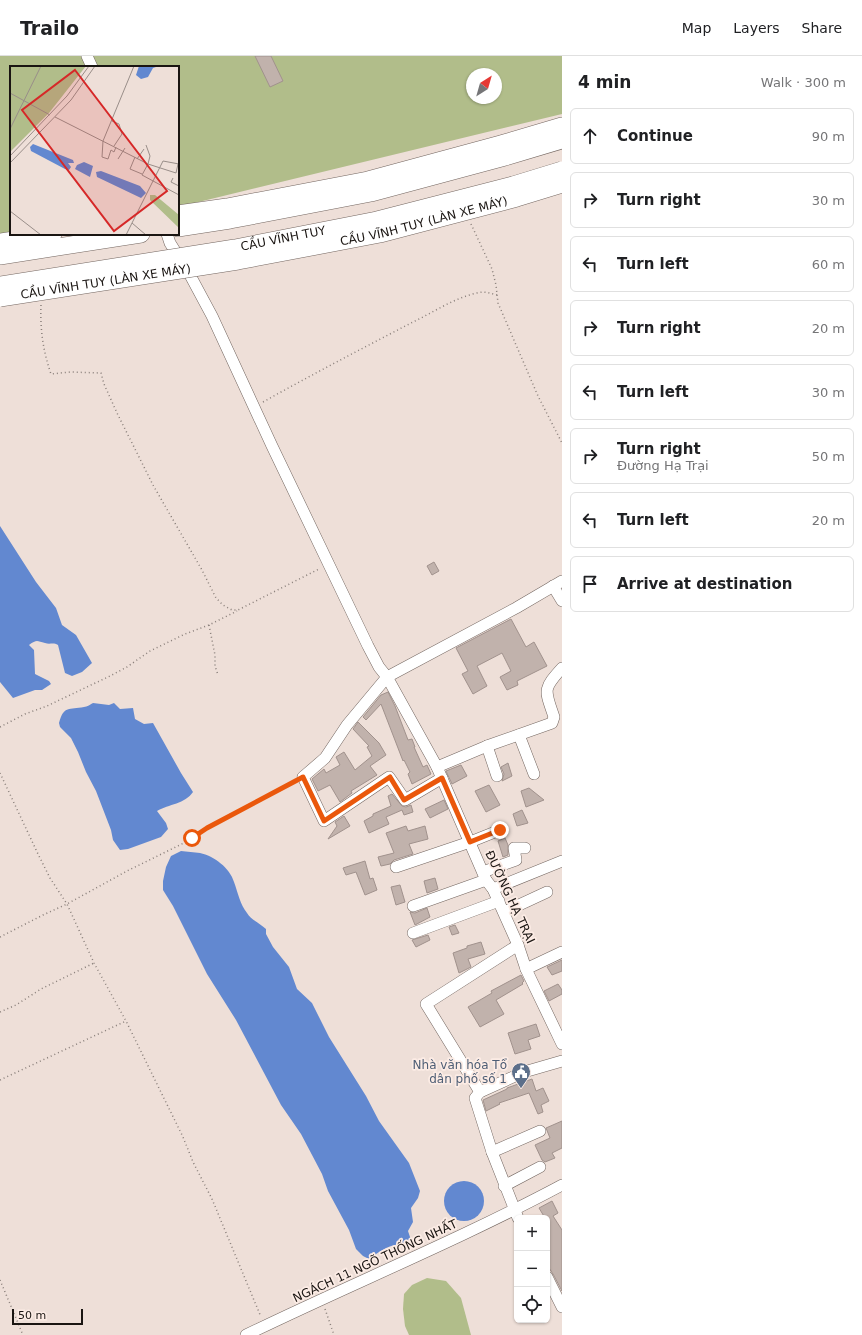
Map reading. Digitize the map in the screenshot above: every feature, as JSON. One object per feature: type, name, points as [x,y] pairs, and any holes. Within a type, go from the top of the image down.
[{"type":"highway","points":[[179,214],[227,207],[368,180],[562,126]]},
{"type":"highway","points":[[179,228],[230,220],[371,193],[562,140]]},
{"type":"highway","name":"CẦU VĨNH TUY","points":[[0,285],[235,248],[377,220],[513,185],[562,170]]},
{"type":"highway","name":"CẦU VĨNH TUY (LÀN XE MÁY)","points":[[0,298],[238,261],[380,234],[517,198],[562,184]]},
{"type":"highway","points":[[0,242],[46,235]]},
{"type":"highway","points":[[0,256],[135,235]]},
{"type":"street","points":[[87,56],[92,66]]},
{"type":"street","points":[[0,304],[42,297],[71,295],[362,245],[468,218],[562,190]]},
{"type":"street","name":"ĐƯỜNG HẠ TRẠI","points":[[167,235],[170,243],[190,275],[212,316],[272,446],[368,646],[379,667],[387,676],[437,767],[485,876],[494,889],[518,945],[526,969],[562,1044]]},
{"type":"street","points":[[442,778],[404,800],[390,777],[324,821],[303,777],[325,758],[347,725],[387,676],[503,616],[558,584],[562,601]]},
{"type":"street","points":[[437,767],[487,746],[552,723],[554,717],[547,689],[549,683],[562,668]]},
{"type":"street","points":[[519,735],[534,774]]},
{"type":"street","points":[[487,746],[498,776]]},
{"type":"street","points":[[396,867],[470,842],[500,830]]},
{"type":"street","points":[[413,906],[485,876],[516,860],[514,848],[525,848]]},
{"type":"street","points":[[494,889],[562,861]]},
{"type":"street","points":[[504,912],[547,892]]},
{"type":"street","points":[[413,933],[499,901]]},
{"type":"street","points":[[480,1092],[426,1004],[518,945]]},
{"type":"street","points":[[526,969],[562,952]]},
{"type":"street","points":[[516,1214],[504,1186],[474,1098],[480,1092],[524,1072],[562,1061]]},
{"type":"street","points":[[492,1152],[540,1131]]},
{"type":"street","points":[[504,1186],[540,1167]]},
{"type":"street","name":"NGÁCH 11 NGÕ THỐNG NHẤT","points":[[246,1335],[322,1299],[516,1214],[562,1185]]},
{"type":"street","points":[[550,1283],[562,1307]]},
{"type":"path","points":[[468,218],[492,269],[498,303],[523,362],[562,443]]},
{"type":"path","points":[[263,402],[336,361],[442,306],[465,296],[478,293],[486,292],[497,295]]},
{"type":"path","points":[[42,297],[41,327],[43,345],[51,374],[70,372],[101,373],[104,384],[152,485],[202,570],[216,598],[223,605],[232,610],[238,610]]},
{"type":"path","points":[[0,727],[25,714],[47,706],[110,676],[127,667],[150,651],[185,634],[209,625],[316,570],[329,565]]},
{"type":"path","points":[[209,625],[215,655],[214,666],[218,675]]},
{"type":"path","points":[[0,774],[50,878],[67,904],[94,963],[126,1021],[212,1199],[265,1326]]},
{"type":"path","points":[[0,937],[67,904],[126,871],[192,838],[207,828],[303,777]]},
{"type":"path","points":[[0,1012],[16,1005],[41,989],[94,963]]},
{"type":"path","points":[[0,1080],[126,1021]]},
{"type":"path","points":[[0,1280],[23,1335]]},
{"type":"path","points":[[322,1299],[334,1335]]},
{"type":"green space","points":[[0,56],[562,56],[562,114],[179,207],[179,66],[10,66],[10,234],[0,235]]},
{"type":"green space","points":[[427,1278],[446,1281],[461,1298],[471,1335],[409,1335],[405,1326],[403,1309],[404,1294],[412,1285]]},
{"type":"water","points":[[0,526],[36,582],[56,608],[62,625],[76,635],[92,663],[82,672],[72,676],[65,673],[58,645],[35,641],[29,645],[34,650],[35,674],[49,681],[51,684],[42,690],[35,690],[13,698],[0,682]]},
{"type":"water","points":[[93,703],[109,705],[114,703],[120,709],[133,708],[135,719],[144,724],[153,723],[193,792],[186,799],[157,811],[166,823],[168,829],[161,837],[128,849],[120,850],[113,840],[111,830],[96,791],[78,752],[71,738],[60,727],[59,723],[63,713],[68,709],[85,707]]},
{"type":"water","points":[[181,851],[200,853],[211,857],[221,863],[229,872],[245,910],[251,918],[266,929],[266,934],[273,947],[289,967],[297,989],[312,1003],[329,1037],[366,1096],[379,1121],[409,1163],[420,1191],[418,1198],[411,1208],[413,1222],[408,1231],[411,1240],[409,1244],[388,1247],[369,1259],[363,1256],[356,1249],[349,1230],[328,1191],[322,1174],[301,1134],[281,1105],[236,1020],[207,974],[173,906],[163,890],[166,867],[171,856]]},
{"type":"water","points":[[464,1181],[472,1183],[478,1187],[482,1193],[484,1201],[482,1209],[478,1215],[472,1219],[464,1221],[456,1219],[450,1215],[446,1209],[444,1201],[446,1193],[450,1187],[456,1183]]},
{"type":"building","points":[[255,56],[271,56],[283,81],[270,87]]},
{"type":"building","points":[[434,562],[439,571],[432,575],[427,566]]},
{"type":"building","points":[[511,619],[526,647],[534,642],[547,666],[517,681],[518,685],[507,690],[500,677],[511,671],[502,653],[477,666],[487,686],[473,694],[462,674],[468,671],[456,648]]},
{"type":"building","points":[[388,692],[408,740],[412,739],[423,767],[427,765],[431,774],[412,784],[408,774],[410,772],[404,760],[403,761],[381,704],[366,720],[363,717],[381,695]]},
{"type":"building","points":[[358,722],[379,743],[386,755],[370,766],[377,775],[351,791],[352,793],[340,802],[330,785],[318,791],[312,779],[324,769],[326,773],[340,765],[336,757],[344,752],[355,770],[372,756],[367,747],[369,746],[353,729]]},
{"type":"building","points":[[508,763],[512,776],[502,781],[504,774],[501,767]]},
{"type":"building","points":[[461,765],[467,776],[452,784],[446,771]]},
{"type":"building","points":[[489,785],[500,805],[486,812],[475,791]]},
{"type":"building","points":[[529,788],[544,800],[526,807],[521,791]]},
{"type":"building","points":[[392,794],[402,806],[406,807],[411,805],[413,812],[404,815],[402,810],[386,817],[389,824],[369,833],[364,821],[373,816],[373,814],[391,806],[388,796]]},
{"type":"building","points":[[444,800],[448,809],[430,818],[425,809]]},
{"type":"building","points":[[522,810],[528,823],[517,826],[513,814]]},
{"type":"building","points":[[344,816],[350,826],[328,839],[337,826],[335,822]]},
{"type":"building","points":[[406,826],[408,831],[425,826],[428,839],[409,844],[413,854],[394,860],[390,864],[381,866],[378,857],[394,853],[386,833]]},
{"type":"building","points":[[505,838],[508,845],[508,855],[503,857],[498,841]]},
{"type":"building","points":[[365,861],[370,879],[373,878],[377,890],[365,895],[356,872],[346,875],[343,868]]},
{"type":"building","points":[[435,878],[438,889],[427,893],[424,881]]},
{"type":"building","points":[[400,885],[405,902],[396,905],[391,887]]},
{"type":"building","points":[[427,908],[430,917],[415,925],[410,912],[415,913]]},
{"type":"building","points":[[455,925],[459,933],[452,935],[449,927]]},
{"type":"building","points":[[428,935],[430,940],[416,947],[412,940]]},
{"type":"building","points":[[481,942],[485,954],[468,959],[471,967],[459,973],[453,953],[467,948],[467,946]]},
{"type":"building","points":[[562,960],[562,971],[552,975],[547,967]]},
{"type":"building","points":[[521,975],[524,981],[522,983],[523,984],[496,1000],[504,1014],[480,1027],[468,1007],[492,993],[491,991]]},
{"type":"building","points":[[558,984],[562,990],[562,994],[549,1001],[544,991]]},
{"type":"building","points":[[536,1024],[540,1036],[528,1040],[531,1049],[515,1054],[508,1033]]},
{"type":"building","points":[[532,1079],[536,1091],[543,1088],[549,1101],[541,1105],[543,1112],[538,1114],[529,1093],[499,1103],[500,1104],[486,1111],[483,1100],[507,1088]]},
{"type":"building","points":[[562,1121],[562,1148],[552,1153],[555,1158],[545,1162],[542,1160],[535,1145],[550,1138],[546,1128]]},
{"type":"building","points":[[552,1201],[558,1213],[553,1216],[562,1230],[562,1291],[550,1270],[550,1215],[543,1215],[539,1208]]},
{"type":"place","name":"Nhà văn hóa Tổ dân phố số 1","points":[[521,1089]]},
{"type":"route","points":[[192,838],[207,828],[303,777],[324,821],[390,777],[404,800],[442,778],[470,842],[500,830]]}]
